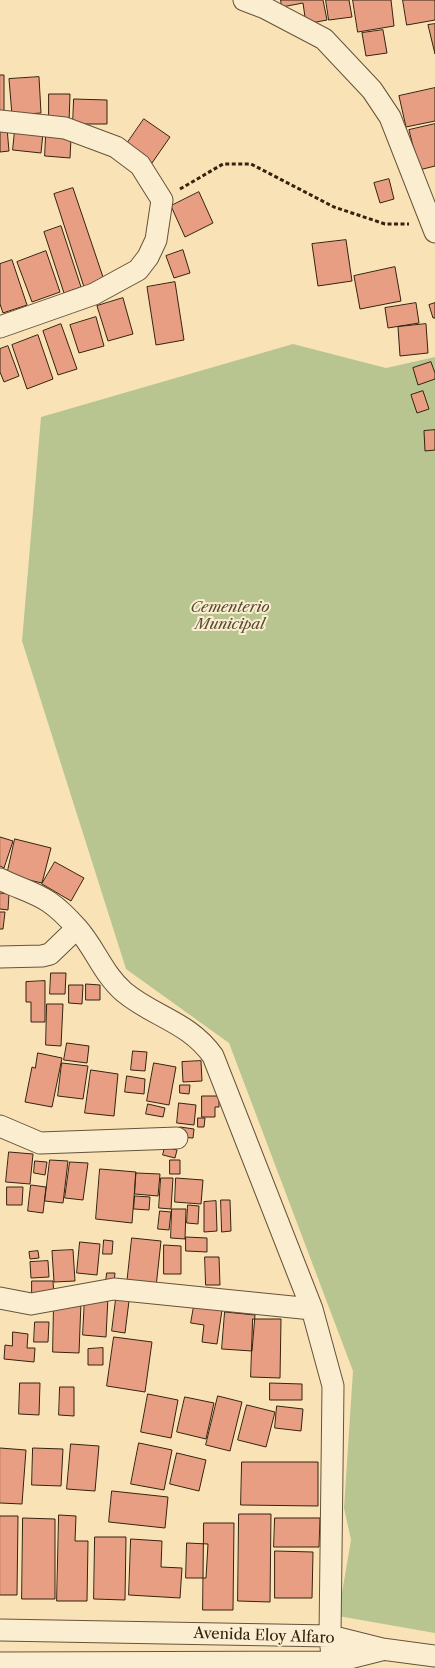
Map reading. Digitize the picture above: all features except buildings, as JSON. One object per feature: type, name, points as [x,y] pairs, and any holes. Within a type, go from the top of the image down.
[{"type":"street","points":[[244,0],[265,8],[324,39],[372,90],[390,117],[434,228]]},
{"type":"street","points":[[0,121],[65,128],[116,147],[140,165],[162,200],[156,240],[148,258],[138,270],[94,294],[0,327]]},
{"type":"street","points":[[0,880],[48,902],[78,928],[110,978],[124,992],[189,1031],[204,1042],[213,1056],[312,1309],[333,1386],[330,1636],[333,1665]]},
{"type":"street","points":[[0,957],[42,956],[50,954],[78,928]]},
{"type":"street","points":[[0,1126],[40,1143],[178,1138]]},
{"type":"street","points":[[0,1298],[31,1304],[114,1289],[312,1309]]},
{"type":"street","name":"Avenida Eloy Alfaro","points":[[0,1630],[330,1636],[382,1649]]},
{"type":"street","points":[[382,1649],[435,1656]]},
{"type":"street","name":"Avenida Eloy Alfaro","points":[[0,1663],[333,1665],[382,1649]]},
{"type":"path","points":[[162,200],[223,164],[251,164],[334,207],[385,224],[434,228]]},
{"type":"green space","name":"Cementerio Municipal","points":[[293,344],[386,368],[435,357],[435,1633],[338,1616],[351,1540],[344,1508],[353,1371],[229,1043],[126,969],[22,641],[41,417]]}]
